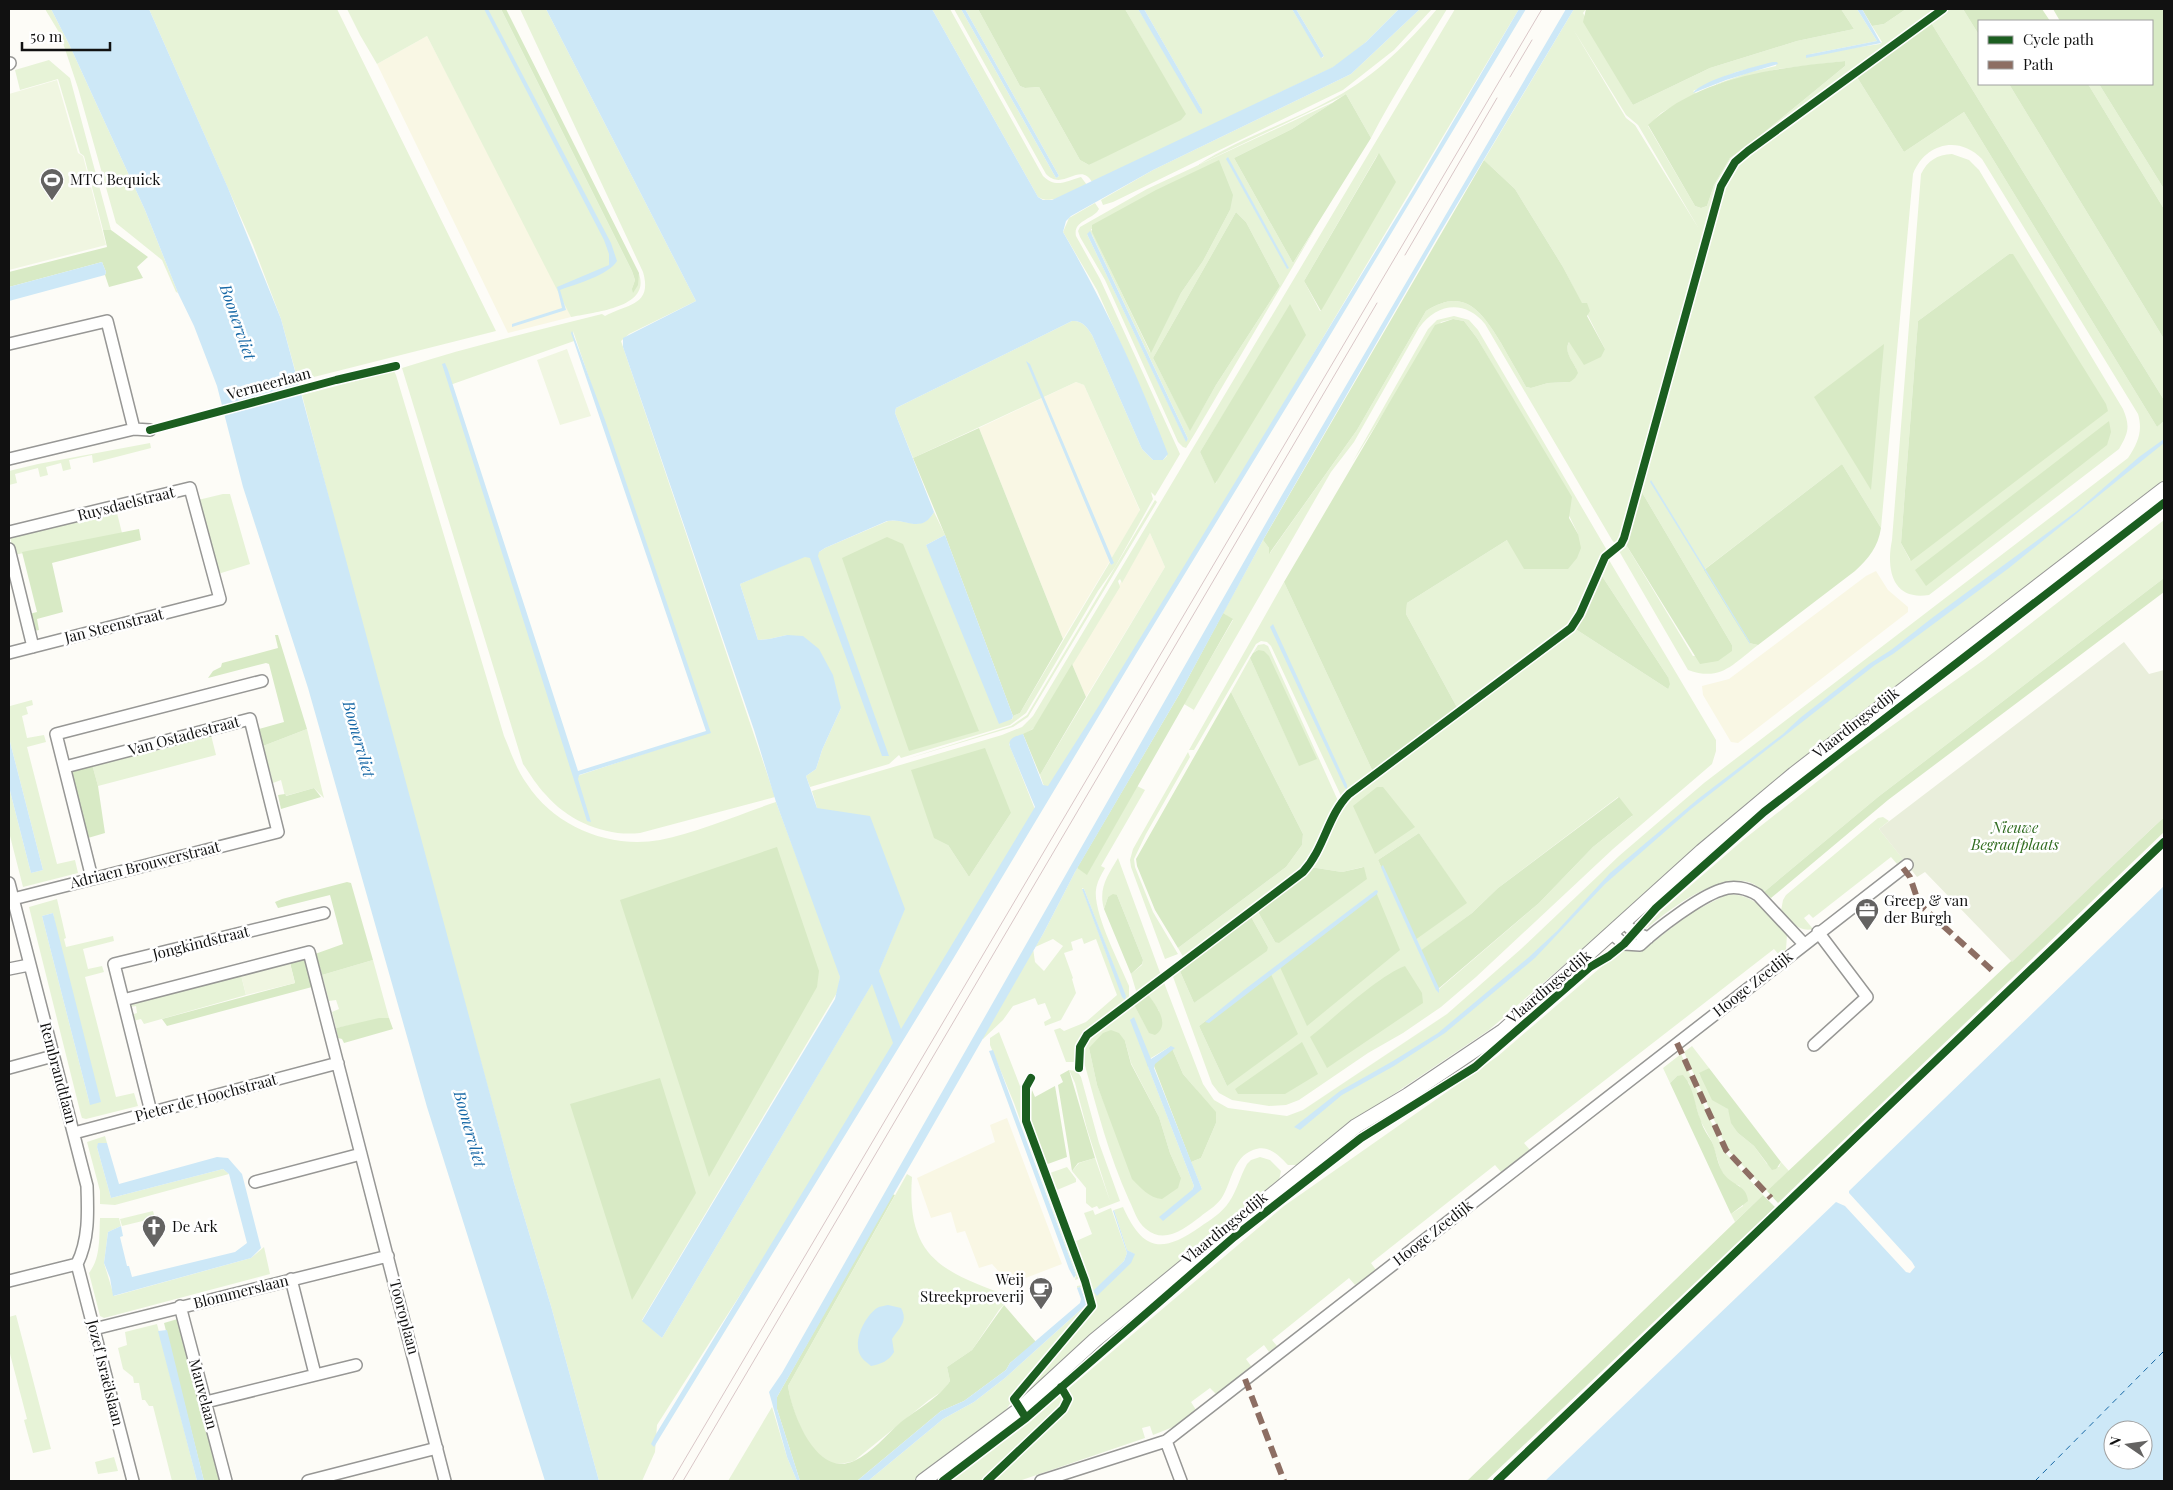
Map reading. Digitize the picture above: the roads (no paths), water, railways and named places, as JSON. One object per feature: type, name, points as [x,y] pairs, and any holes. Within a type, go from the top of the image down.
[{"type":"street","points":[[9,344],[107,321],[134,429]]},
{"type":"street","points":[[9,459],[134,429],[150,430]]},
{"type":"street","name":"Ruysdaelstraat","points":[[9,532],[190,488],[220,599]]},
{"type":"street","name":"Vlaardingsedijk","points":[[923,1481],[1020,1409],[1095,1340],[1356,1126],[1408,1095],[1502,1031],[1702,851],[1794,774],[2164,489]]},
{"type":"street","points":[[9,549],[33,647]]},
{"type":"street","name":"Jan Steenstraat","points":[[9,653],[220,599]]},
{"type":"street","points":[[92,878],[56,734],[262,681]]},
{"type":"street","name":"Van Ostadestraat","points":[[65,767],[250,719],[278,832]]},
{"type":"street","name":"Adriaen Brouwerstraat","points":[[13,899],[278,832]]},
{"type":"street","name":"Hooge Zeedijk","points":[[1041,1481],[1069,1477],[1166,1441],[1818,932],[1907,865]]},
{"type":"street","name":"Rembrandtlaan","points":[[9,883],[87,1186],[88,1210],[85,1248],[77,1264]]},
{"type":"street","name":"Hooge Zeedijk","points":[[1611,933],[1624,944],[1640,945],[1698,902],[1720,890],[1731,888],[1749,890],[1758,895],[1804,944]]},
{"type":"street","name":"Jongkindstraat","points":[[151,1112],[114,964],[324,912]]},
{"type":"street","points":[[1623,922],[1634,932],[1648,938]]},
{"type":"street","points":[[1814,1045],[1867,997],[1818,932]]},
{"type":"street","name":"Tooroplaan","points":[[123,1000],[309,952],[445,1481]]},
{"type":"street","points":[[9,969],[29,965]]},
{"type":"street","points":[[9,1068],[53,1056]]},
{"type":"street","name":"Pieter de Hoochstraat","points":[[74,1133],[338,1063]]},
{"type":"street","points":[[255,1182],[361,1154]]},
{"type":"street","name":"Blommerslaan","points":[[94,1329],[180,1306],[388,1256]]},
{"type":"street","points":[[9,1280],[77,1264]]},
{"type":"street","name":"Jozef Israëlslaan","points":[[77,1264],[133,1481]]},
{"type":"street","points":[[291,1279],[315,1374]]},
{"type":"street","name":"Mauvelaan","points":[[180,1306],[226,1481]]},
{"type":"street","points":[[206,1402],[356,1364]]},
{"type":"street","points":[[1166,1441],[1181,1481]]},
{"type":"street","points":[[308,1481],[334,1478],[437,1448]]},
{"type":"water","name":"Boonervliet","points":[[51,9],[149,9],[228,188],[281,319],[514,1183],[551,1306],[599,1481],[545,1481],[427,1107],[308,688],[243,487],[217,386],[145,210]]},
{"type":"water","points":[[484,9],[488,9],[611,243],[617,261],[600,275],[560,290],[566,310],[512,327],[512,324],[562,308],[557,287],[609,265],[609,254],[604,240]]},
{"type":"water","points":[[546,9],[932,9],[1038,197],[1043,200],[1052,200],[1333,67],[1366,42],[1399,9],[1420,9],[1351,74],[1153,170],[1071,216],[1066,221],[1063,232],[1107,313],[1157,425],[1168,454],[1163,460],[1153,460],[1142,449],[1092,335],[1084,325],[1076,321],[1072,321],[896,408],[895,413],[934,512],[924,523],[912,524],[894,520],[887,521],[825,548],[819,552],[818,556],[889,756],[882,756],[810,558],[805,557],[740,584],[758,640],[787,635],[803,636],[819,649],[833,675],[841,708],[822,750],[816,769],[806,776],[817,808],[870,816],[905,909],[879,971],[901,1029],[1035,807],[1010,747],[1010,741],[1023,734],[1043,785],[1048,786],[1100,704],[1413,190],[1519,9],[1526,9],[953,959],[654,1447],[651,1444],[656,1434],[893,1043],[872,984],[662,1338],[642,1321],[835,999],[840,977],[776,802],[754,730],[623,347],[623,338],[696,301]]},
{"type":"water","points":[[961,9],[965,9],[1059,176],[1056,178]]},
{"type":"water","points":[[1138,9],[1144,9],[1202,110],[1202,114],[1199,113]]},
{"type":"water","points":[[1292,9],[1296,9],[1324,56],[1321,58]]},
{"type":"water","points":[[1566,9],[1574,9],[1438,236],[1263,540],[1180,693],[1075,872],[1043,934],[777,1397],[777,1409],[800,1481],[797,1481],[787,1457],[769,1392],[782,1373],[1282,495]]},
{"type":"water","points":[[1857,9],[1862,9],[1881,43],[1806,58],[1806,55],[1877,41]]},
{"type":"water","points":[[1773,62],[1778,64],[1726,80],[1693,93],[1707,83]]},
{"type":"water","points":[[1228,157],[1289,268],[1287,269],[1226,159]]},
{"type":"water","points":[[1090,231],[1188,439],[1186,442],[1087,234]]},
{"type":"water","points":[[102,262],[106,272],[105,275],[9,301],[9,287]]},
{"type":"water","points":[[572,331],[605,420],[711,733],[579,775],[578,779],[591,822],[587,821],[442,364],[445,363],[448,370],[578,771],[706,731],[571,333]]},
{"type":"water","points":[[1026,361],[1030,364],[1114,563],[1111,565]]},
{"type":"water","points":[[2164,439],[2164,443],[2009,568],[1893,654],[1875,665],[1691,809],[1605,884],[1535,958],[1445,1033],[1394,1066],[1342,1095],[1300,1130],[1294,1127],[1340,1091],[1438,1033],[1529,957],[1557,931],[1610,873],[1698,799],[1783,734],[1800,718],[1869,664],[1891,650],[2077,511],[2139,457]]},
{"type":"water","points":[[1651,480],[1750,642],[1750,644],[1650,482]]},
{"type":"water","points":[[945,535],[1013,716],[1012,719],[999,724],[926,545]]},
{"type":"water","points":[[1273,624],[1347,785],[1347,789],[1270,627]]},
{"type":"water","points":[[9,738],[43,870],[31,873],[9,787]]},
{"type":"water","points":[[1383,865],[1439,988],[1439,993],[1388,884],[1381,867]]},
{"type":"water","points":[[2164,886],[2164,1481],[1545,1481],[1836,1202],[1845,1206],[1906,1272],[1910,1273],[1915,1267],[1912,1262],[1849,1193]]},
{"type":"water","points":[[1082,889],[1084,889],[1126,996],[1125,1000],[1122,997]]},
{"type":"water","points":[[1376,890],[1378,891],[1377,894],[1209,1023],[1205,1022],[1244,990]]},
{"type":"water","points":[[53,913],[101,1102],[90,1105],[42,916]]},
{"type":"water","points":[[1134,1017],[1151,1059],[1171,1046],[1175,1048],[1155,1064],[1154,1068],[1202,1189],[1163,1221],[1159,1217],[1192,1190],[1194,1186],[1130,1020]]},
{"type":"water","points":[[993,1050],[1076,1275],[1074,1278],[1069,1269],[989,1051]]},
{"type":"water","points":[[98,1143],[107,1143],[119,1184],[217,1157],[228,1158],[242,1174],[261,1248],[251,1258],[113,1296],[110,1278],[104,1263],[108,1232],[121,1226],[123,1236],[120,1237],[127,1266],[129,1266],[132,1277],[235,1252],[247,1243],[229,1174],[223,1169],[111,1198],[97,1147]]},
{"type":"water","points":[[1114,1210],[1127,1250],[1135,1254],[1131,1263],[1097,1296],[1093,1291],[1124,1261],[1127,1253]]},
{"type":"water","points":[[1080,1287],[1087,1304],[1005,1378],[974,1402],[943,1419],[868,1481],[857,1481],[941,1411],[964,1401],[1006,1370],[1010,1363],[1080,1303],[1081,1299],[1077,1288]]},
{"type":"water","points":[[888,1305],[901,1308],[904,1317],[903,1321],[892,1339],[894,1352],[890,1358],[871,1366],[863,1359],[859,1352],[858,1338],[872,1312],[878,1307]]},
{"type":"water","points":[[167,1330],[204,1481],[197,1481],[158,1331]]},
{"type":"tram line","points":[[672,1481],[1542,9]]},
{"type":"tram line","points":[[1510,77],[1532,40]]},
{"type":"tram line","points":[[1405,255],[1497,98]]},
{"type":"tram line","points":[[683,1481],[1377,303]]},
{"type":"place","name":"MTC Bequick","points":[[52,201]]},
{"type":"place","name":"Greep & van der Burgh","points":[[1867,931]]},
{"type":"place","name":"De Ark","points":[[154,1248]]},
{"type":"place","name":"Weij Streekproeverij","points":[[1041,1310]]},
{"type":"park label","name":"Nieuwe Begraafplaats","points":[[2015,836]]}]
